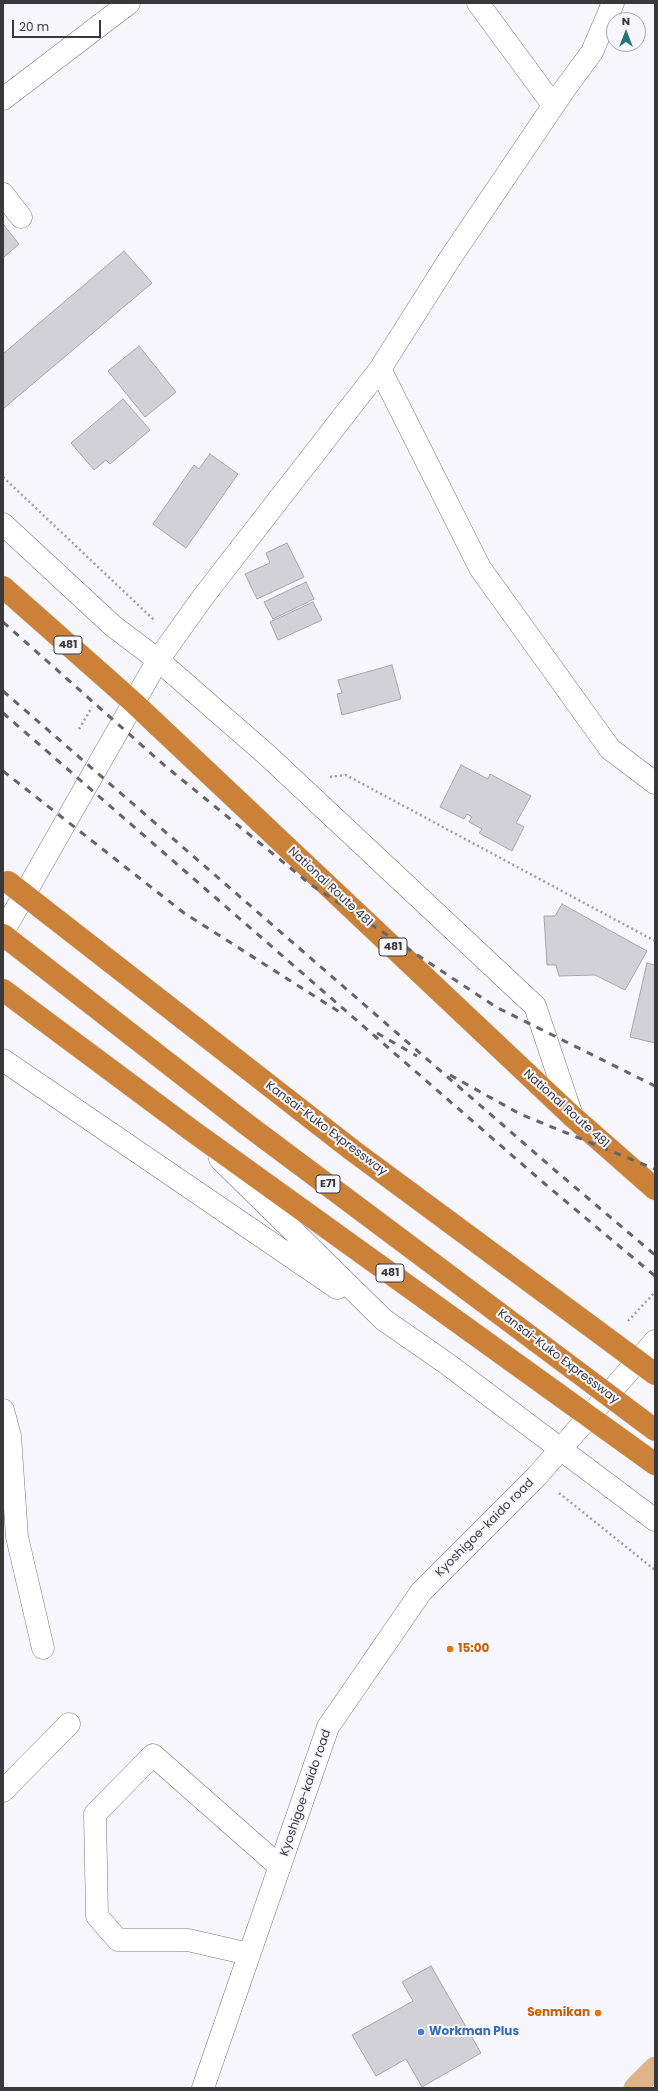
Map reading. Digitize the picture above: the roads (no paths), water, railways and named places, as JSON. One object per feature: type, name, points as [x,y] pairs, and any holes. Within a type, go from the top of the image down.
[{"type":"highway","name":"National Route 481","points":[[3,588],[133,702],[572,1116],[655,1189]]},
{"type":"highway","name":"Kansai-Kuko Expressway","points":[[3,878],[352,1150],[655,1374]]},
{"type":"highway","name":"Kansai-Kuko Expressway","points":[[3,935],[246,1124],[655,1430]]},
{"type":"highway","name":"481","points":[[3,990],[191,1130],[655,1464]]},
{"type":"main road","points":[[635,2088],[655,2068]]},
{"type":"street","points":[[3,99],[129,3]]},
{"type":"street","points":[[478,3],[553,106]]},
{"type":"street","points":[[3,932],[158,660],[203,597],[380,370],[449,260],[553,106],[592,52],[614,3]]},
{"type":"street","points":[[3,194],[21,217]]},
{"type":"street","points":[[380,370],[480,568],[610,749],[655,783]]},
{"type":"street","points":[[3,524],[113,626],[158,660],[267,755],[535,1006],[572,1116]]},
{"type":"street","points":[[3,1060],[384,1320],[446,1364],[655,1520]]},
{"type":"street","points":[[191,1130],[384,1320]]},
{"type":"street","name":"Kyoshigoe-kaido road","points":[[203,2088],[328,1727],[421,1592],[537,1476],[655,1341]]},
{"type":"street","points":[[3,1410],[10,1436],[17,1537],[43,1648]]},
{"type":"street","points":[[3,1791],[69,1724]]},
{"type":"street","points":[[249,1954],[188,1940],[118,1940],[98,1916],[95,1814],[153,1754],[280,1867]]},
{"type":"railway","points":[[3,622],[164,765],[310,884],[496,1007],[655,1086]]},
{"type":"railway","points":[[3,691],[557,1172],[655,1255]]},
{"type":"railway","points":[[3,713],[545,1184],[655,1276]]},
{"type":"railway","points":[[3,771],[184,913],[341,1013]]},
{"type":"railway","points":[[377,1033],[417,1056]]},
{"type":"railway","points":[[450,1075],[520,1114],[655,1169]]},
{"type":"place","name":"15:00","points":[[450,1649]]},
{"type":"place","name":"Senmikan","points":[[598,2013]]},
{"type":"place","name":"Workman Plus","points":[[421,2032]]}]
